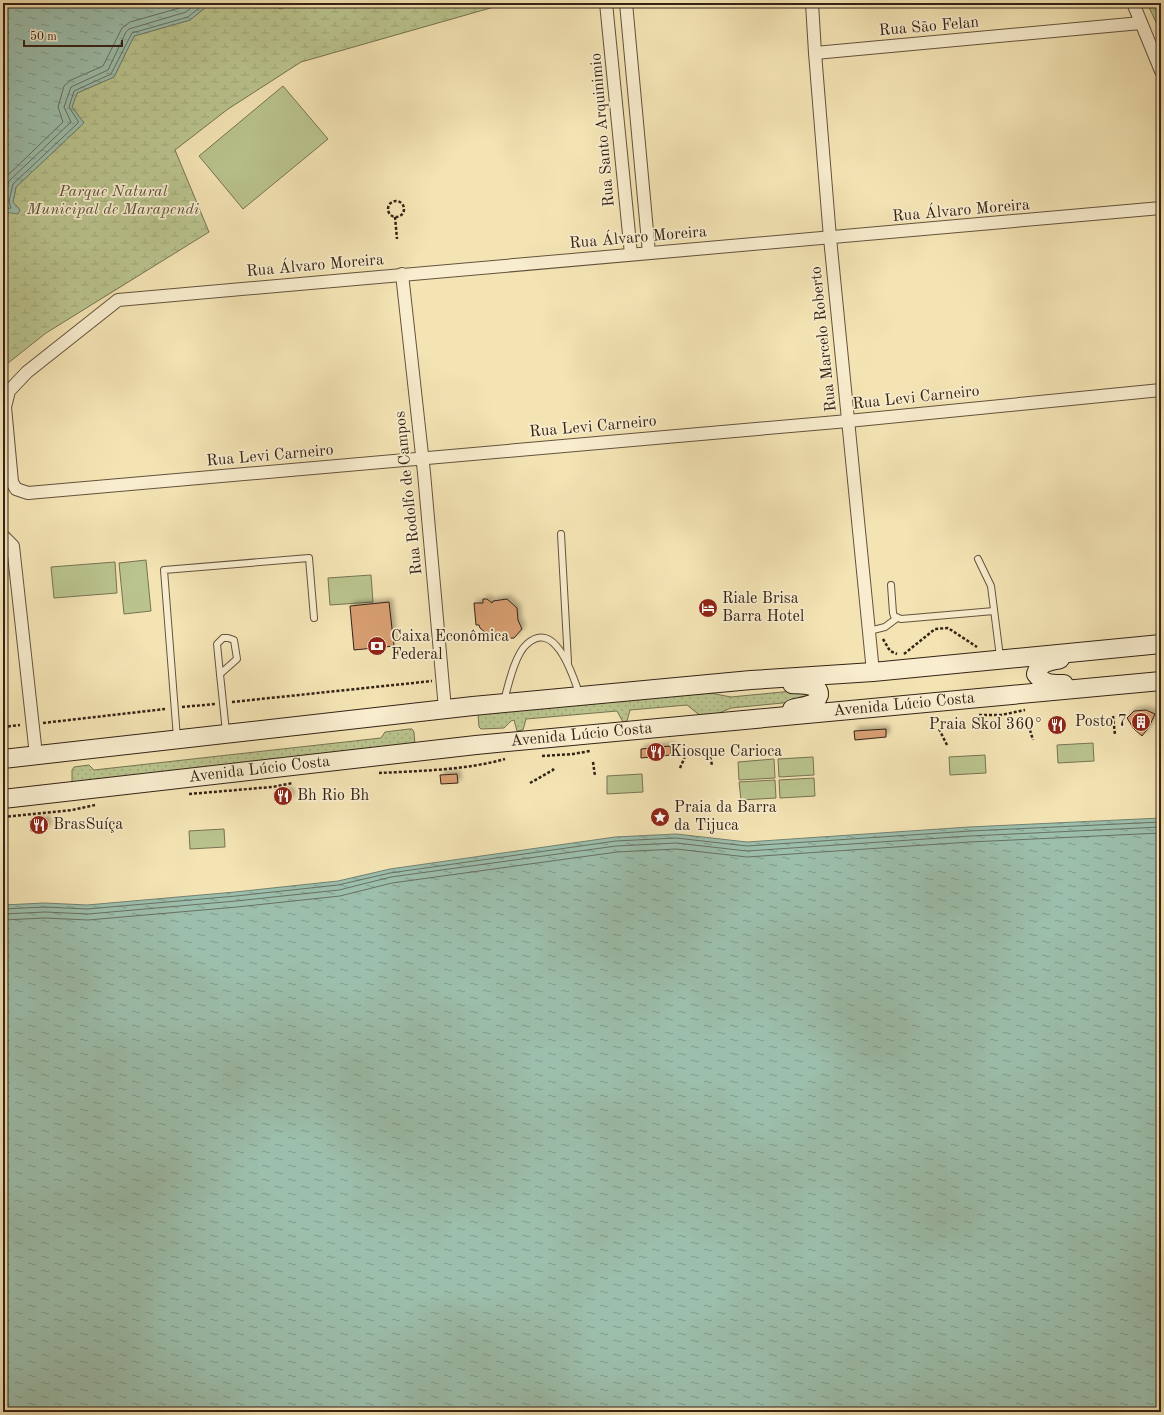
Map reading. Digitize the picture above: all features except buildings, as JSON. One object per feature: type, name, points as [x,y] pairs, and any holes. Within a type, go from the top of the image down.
[{"type":"main road","points":[[3,759],[446,709],[751,680],[873,672],[897,662],[1000,659],[1161,644]]},
{"type":"main road","points":[[1094,650],[1042,664],[1036,674],[1040,680],[1048,683],[1096,687]]},
{"type":"main road","points":[[743,721],[813,704],[819,695],[816,688],[811,686],[751,680]]},
{"type":"main road","name":"Avenida Lúcio Costa","points":[[3,799],[476,745],[1161,681]]},
{"type":"street","name":"Rua Santo Arquinimio","points":[[606,3],[631,254]]},
{"type":"street","points":[[626,3],[649,253]]},
{"type":"street","name":"Rua Marcelo Roberto","points":[[812,3],[830,238],[848,421],[875,630],[873,672]]},
{"type":"street","points":[[1133,3],[1161,71]]},
{"type":"street","name":"Rua São Felan","points":[[815,53],[1141,23]]},
{"type":"street","name":"Rua Álvaro Moreira","points":[[28,493],[16,489],[12,482],[5,407],[9,391],[27,372],[118,300],[1161,208]]},
{"type":"street","name":"Rua Rodolfo de Campos","points":[[402,274],[423,458],[446,709]]},
{"type":"street","name":"Rua Levi Carneiro","points":[[28,493],[848,421],[1161,390]]},
{"type":"street","points":[[3,536],[12,546],[36,755]]},
{"type":"lane","points":[[561,534],[568,663]]},
{"type":"lane","points":[[177,740],[164,570],[309,558],[314,618]]},
{"type":"lane","points":[[978,559],[990,582],[1000,659]]},
{"type":"lane","points":[[891,585],[893,613],[897,618],[901,619],[994,611]]},
{"type":"lane","points":[[875,630],[894,622],[897,618]]},
{"type":"lane","points":[[220,674],[237,659],[234,640],[228,638],[223,638],[217,644],[220,674],[226,734]]},
{"type":"lane","points":[[503,704],[515,664],[526,644],[534,639],[544,638],[555,644],[568,663],[580,697]]},
{"type":"path","points":[[395,217],[400,216],[404,209],[402,204],[397,202],[390,204],[388,209],[391,215],[395,217],[397,239]]},
{"type":"path","points":[[897,662],[935,629],[948,628],[980,649],[975,649]]},
{"type":"path","points":[[875,630],[882,638],[897,662]]},
{"type":"path","points":[[897,662],[910,654]]},
{"type":"path","points":[[977,715],[1001,715],[1028,710]]},
{"type":"path","points":[[1113,716],[1115,735]]},
{"type":"path","points":[[940,729],[947,745]]},
{"type":"path","points":[[1030,730],[1033,740]]},
{"type":"path","points":[[540,756],[573,754],[597,750]]},
{"type":"path","points":[[680,768],[687,752]]},
{"type":"path","points":[[709,752],[712,765]]},
{"type":"path","points":[[377,773],[478,765],[508,758]]},
{"type":"path","points":[[593,762],[595,776]]},
{"type":"path","points":[[530,783],[553,770],[554,767]]},
{"type":"path","points":[[184,795],[259,789],[294,782]]},
{"type":"path","points":[[3,817],[72,810],[102,804]]},
{"type":"green space","name":"Parque Natural Municipal de Marapendi","points":[[211,3],[272,3],[280,9],[298,3],[508,3],[301,62],[228,109],[175,150],[209,232],[46,333],[3,367],[3,214],[4,212],[20,210],[13,202],[16,187],[84,123],[72,107],[77,93],[114,77],[134,36],[190,20]]},
{"type":"green space","points":[[1147,3],[1161,3],[1161,33]]},
{"type":"green space","points":[[283,86],[328,139],[243,209],[199,156]]},
{"type":"green space","points":[[146,560],[151,611],[124,614],[119,563]]},
{"type":"green space","points":[[115,562],[117,593],[54,598],[51,567]]},
{"type":"green space","points":[[371,575],[373,602],[330,605],[328,578]]},
{"type":"green space","points":[[803,690],[808,696],[803,701],[731,708],[712,716],[702,717],[687,705],[630,710],[627,721],[623,722],[617,711],[526,719],[523,730],[517,731],[514,720],[504,728],[481,729],[479,727],[478,714],[710,693],[731,697]]},
{"type":"green space","points":[[412,729],[414,732],[415,745],[72,783],[72,770],[74,767],[89,765],[94,770],[381,738],[385,732]]},
{"type":"green space","points":[[1093,743],[1094,761],[1058,763],[1057,745]]},
{"type":"green space","points":[[985,755],[986,773],[950,775],[949,757]]},
{"type":"green space","points":[[813,757],[814,775],[779,777],[778,759]]},
{"type":"green space","points":[[774,759],[775,778],[739,780],[738,762]]},
{"type":"green space","points":[[642,774],[643,792],[607,794],[607,776]]},
{"type":"green space","points":[[814,778],[815,796],[780,798],[779,780]]},
{"type":"green space","points":[[775,780],[776,798],[741,800],[739,782]]},
{"type":"green space","points":[[224,829],[225,847],[190,849],[189,831]]},
{"type":"water","points":[[3,3],[211,3],[190,20],[134,36],[114,77],[77,93],[72,107],[84,123],[16,187],[13,202],[20,210],[18,214],[4,212],[3,214]]},
{"type":"water","points":[[1161,818],[1161,1412],[3,1412],[3,905],[45,903],[87,905],[338,881],[390,869],[615,837],[676,834],[747,842],[969,827]]},
{"type":"place","name":"Riale Brisa Barra Hotel","points":[[708,608]]},
{"type":"place","name":"Caixa Econômica Federal","points":[[377,646]]},
{"type":"place","name":"Posto 7","points":[[1141,722]]},
{"type":"place","name":"Praia Skol 360°","points":[[1057,725]]},
{"type":"place","name":"Kiosque Carioca","points":[[656,752]]},
{"type":"place","name":"Bh Rio Bh","points":[[283,796]]},
{"type":"place","name":"Praia da Barra da Tijuca","points":[[660,817]]},
{"type":"place","name":"BrasSuíça","points":[[39,825]]}]
